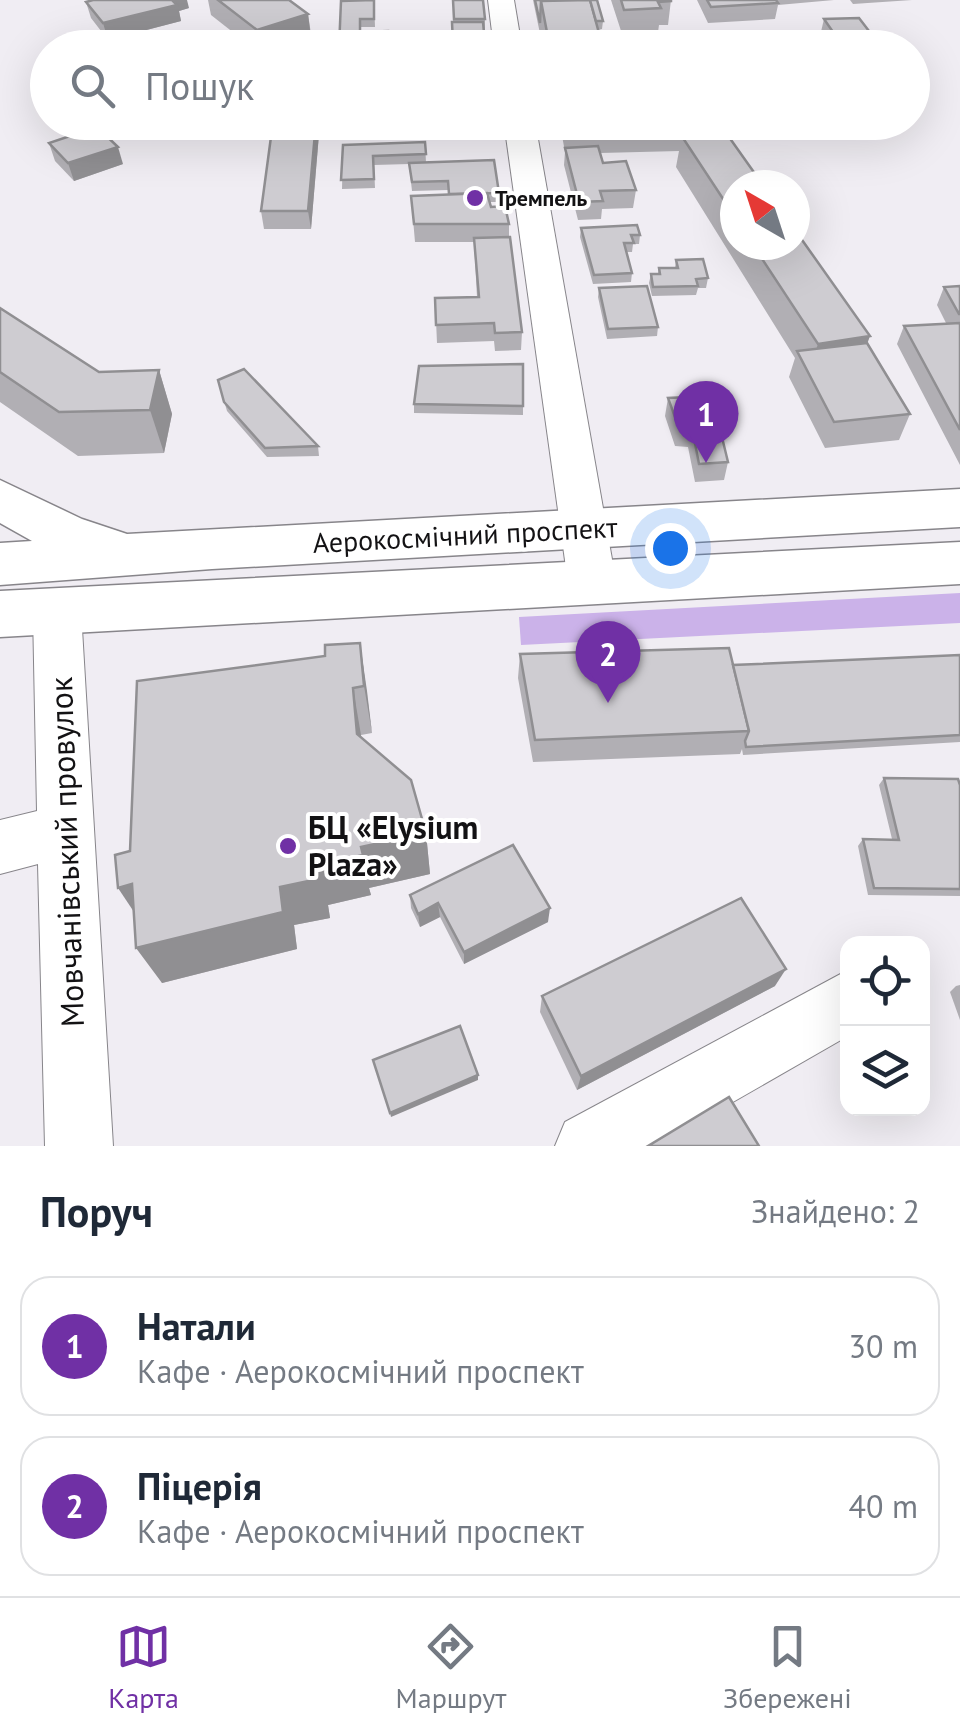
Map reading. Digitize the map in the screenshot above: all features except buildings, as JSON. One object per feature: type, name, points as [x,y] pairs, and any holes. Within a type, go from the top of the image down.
[{"type":"main road","points":[[0,500],[63,533],[136,554]]},
{"type":"main road","points":[[0,500],[25,588]]},
{"type":"main road","name":"Аерокосмічний проспект","points":[[25,588],[136,554],[960,508]]},
{"type":"main road","name":"Аерокосмічний проспект","points":[[25,588],[592,582],[960,562]]},
{"type":"street","points":[[501,0],[505,30]]},
{"type":"street","points":[[522,140],[592,582]]},
{"type":"street","name":"Мовчанівський провулок","points":[[25,588],[66,830],[79,1146]]},
{"type":"street","points":[[0,847],[66,830]]},
{"type":"street","points":[[590,1146],[840,1005]]},
{"type":"shaded area","points":[[960,593],[960,623],[521,645],[519,617]]},
{"type":"place","name":"Тремпель","points":[[475,198]]},
{"type":"place","name":"Натали","points":[[706,463]]},
{"type":"place","name":"Піцерія","points":[[608,703]]},
{"type":"place","name":"БЦ «Elysium Plaza»","points":[[288,846]]}]
